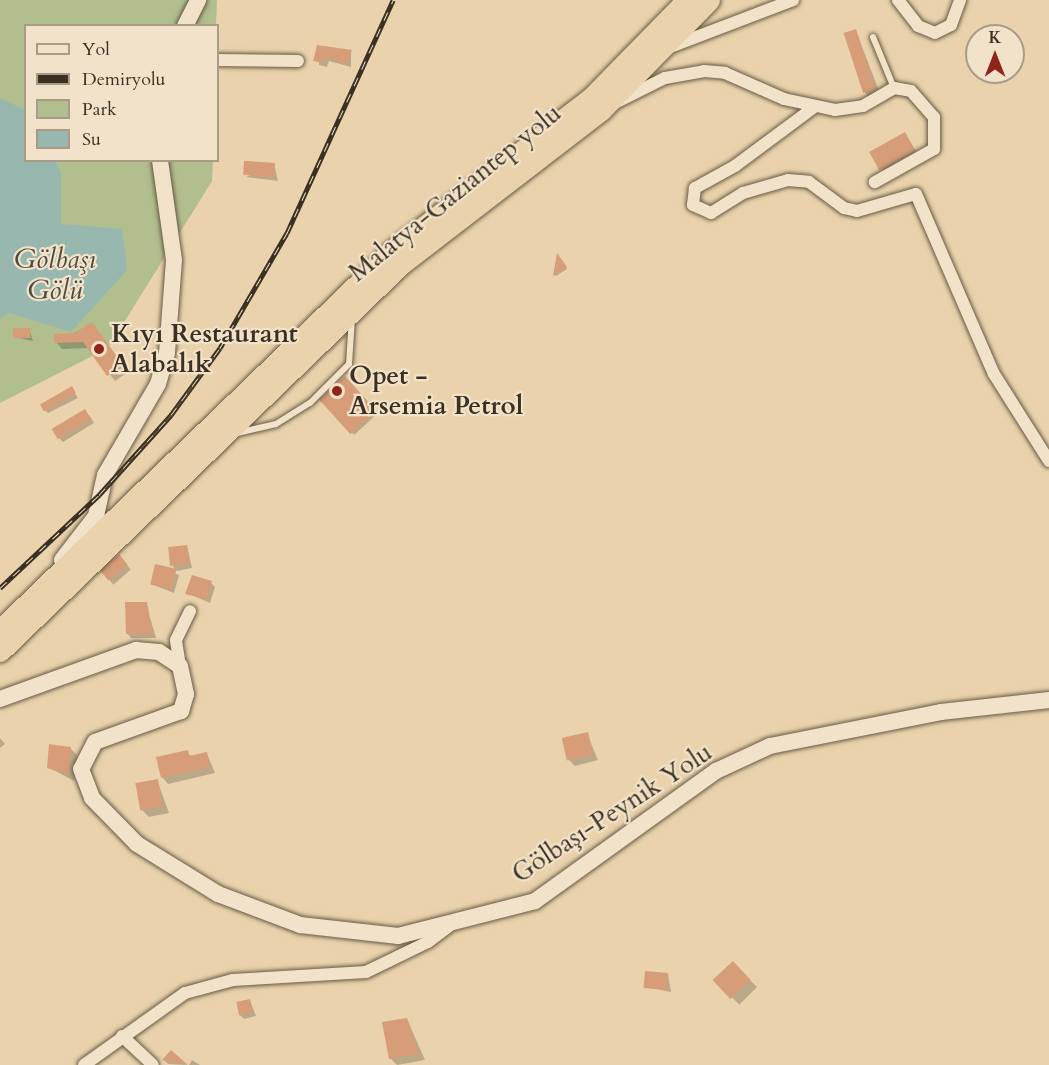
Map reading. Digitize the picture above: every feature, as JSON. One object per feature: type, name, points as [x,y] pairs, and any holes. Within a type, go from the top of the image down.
[{"type":"highway","name":"Malatya-Gaziantep yolu","points":[[0,630],[391,252],[591,98],[687,0]]},
{"type":"highway","name":"Malatya-Gaziantep yolu","points":[[0,651],[401,264],[601,110],[709,0]]},
{"type":"street","points":[[186,24],[198,0]]},
{"type":"street","points":[[656,54],[710,28],[793,0]]},
{"type":"street","points":[[898,0],[918,26],[935,33],[951,25],[960,0]]},
{"type":"street","points":[[219,60],[298,61]]},
{"type":"street","points":[[601,110],[665,78],[704,71],[724,73],[813,108],[863,106],[894,88],[911,91],[926,103],[938,134],[934,149],[920,161],[875,182]]},
{"type":"street","points":[[813,108],[735,166],[694,188],[693,205],[711,213],[743,193],[788,180],[809,182],[844,208],[857,211],[916,194],[994,374],[1049,461]]},
{"type":"street","points":[[34,597],[96,516],[105,475],[153,393],[167,353],[174,260],[160,162]]},
{"type":"street","points":[[180,666],[176,640],[190,612]]},
{"type":"street","points":[[0,699],[136,650],[159,652],[180,666]]},
{"type":"street","name":"Gölbaşı-Peynik Yolu","points":[[180,666],[186,694],[181,711],[95,742],[81,769],[92,798],[137,844],[218,894],[300,925],[398,936],[536,901],[717,771],[770,746],[941,712],[1049,700]]},
{"type":"street","points":[[84,1065],[168,1002],[208,984],[366,972],[429,942],[455,921]]},
{"type":"street","points":[[122,1036],[153,1065]]},
{"type":"lane","points":[[873,37],[894,88]]},
{"type":"lane","points":[[225,435],[276,423],[310,403],[350,364],[352,312]]},
{"type":"green space","points":[[0,0],[217,0],[216,24],[24,24],[24,162],[213,162],[212,181],[108,348],[0,403]]},
{"type":"water","name":"Gölbaşı Gölü","points":[[0,98],[24,110],[24,162],[56,162],[61,172],[61,224],[122,229],[127,270],[71,332],[9,313],[0,319]]},
{"type":"building","points":[[856,29],[875,89],[863,93],[844,33]]},
{"type":"building","points":[[317,45],[352,50],[347,64],[325,57],[323,63],[313,61]]},
{"type":"building","points":[[905,132],[915,150],[879,170],[869,152]]},
{"type":"building","points":[[244,161],[275,163],[274,177],[243,175]]},
{"type":"building","points":[[557,253],[567,267],[553,276]]},
{"type":"building","points":[[92,322],[123,365],[107,376],[83,342],[54,343],[54,334],[75,333]]},
{"type":"building","points":[[13,328],[30,328],[30,338],[13,338]]},
{"type":"building","points":[[345,376],[376,411],[350,434],[319,399]]},
{"type":"building","points":[[72,386],[76,393],[44,411],[40,404]]},
{"type":"building","points":[[85,409],[91,419],[58,439],[52,429]]},
{"type":"building","points":[[187,545],[189,564],[170,566],[168,547]]},
{"type":"building","points":[[119,554],[128,565],[108,581],[100,570]]},
{"type":"building","points":[[155,564],[176,569],[172,589],[150,584]]},
{"type":"building","points":[[192,575],[212,581],[206,599],[185,594]]},
{"type":"building","points":[[125,602],[147,602],[153,634],[126,634]]},
{"type":"building","points":[[588,732],[593,754],[567,760],[562,738]]},
{"type":"building","points":[[49,744],[71,747],[68,775],[47,768]]},
{"type":"building","points":[[188,750],[189,756],[207,752],[210,767],[161,778],[156,757]]},
{"type":"building","points":[[158,779],[163,807],[140,811],[135,783]]},
{"type":"building","points":[[733,961],[751,980],[730,999],[713,980]]},
{"type":"building","points":[[645,971],[668,973],[666,990],[644,988]]},
{"type":"building","points":[[250,999],[253,1013],[239,1016],[236,1002]]},
{"type":"building","points":[[407,1018],[419,1054],[389,1059],[382,1022]]},
{"type":"building","points":[[171,1050],[188,1065],[162,1060]]},
{"type":"railway","points":[[0,588],[99,495],[171,415],[220,348],[287,233],[393,0]]},
{"type":"place","name":"Kıyı Restaurant Alabalık","points":[[99,349]]},
{"type":"place","name":"Opet - Arsemia Petrol","points":[[337,391]]}]
